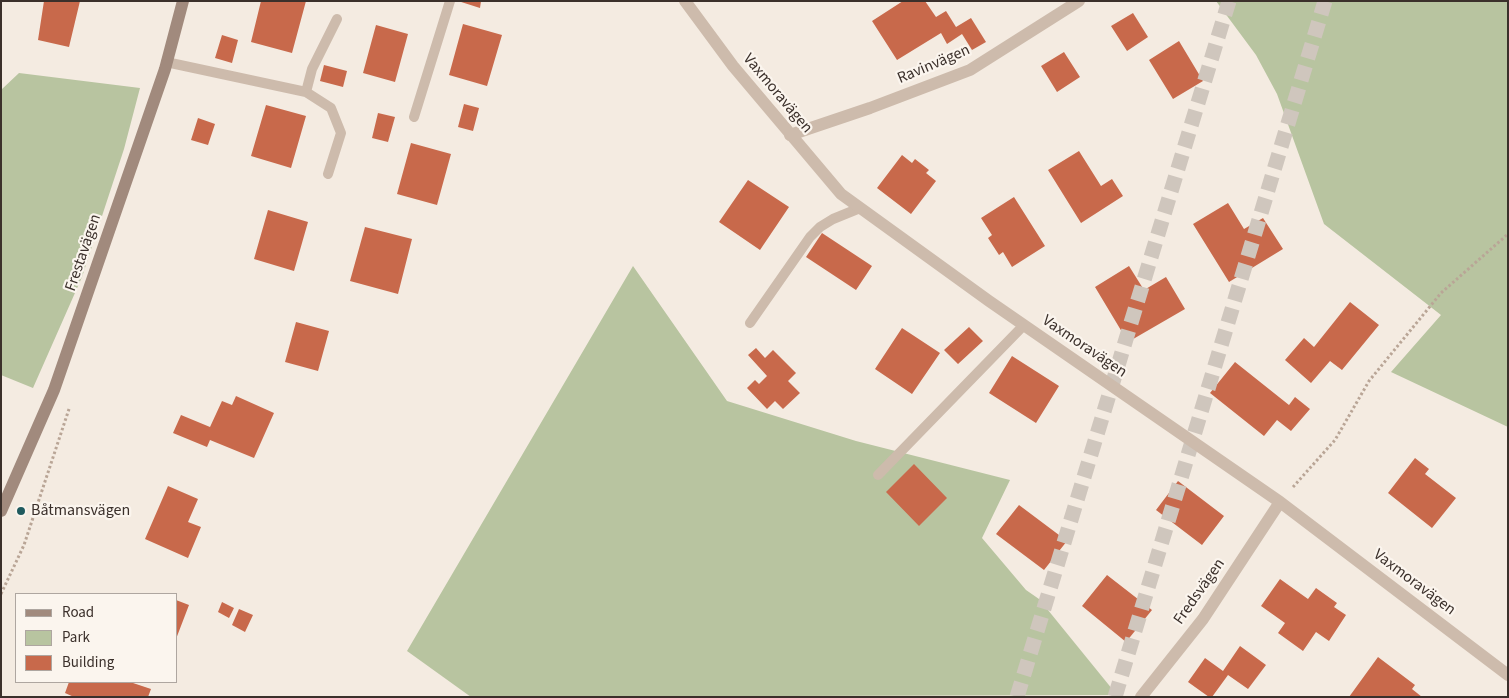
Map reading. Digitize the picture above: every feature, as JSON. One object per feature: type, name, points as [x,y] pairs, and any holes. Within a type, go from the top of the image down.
[{"type":"street","name":"Frestavägen","points":[[1,511],[54,390],[166,62],[183,1]]},
{"type":"street","name":"Vaxmoravägen","points":[[685,1],[733,66],[841,194],[1024,325],[1280,502],[1508,675]]},
{"type":"street","name":"Ravinvägen","points":[[790,135],[870,108],[970,70],[1079,1]]},
{"type":"street","name":"Fredsvägen","points":[[1141,697],[1204,619],[1280,502]]},
{"type":"lane","points":[[414,117],[450,1]]},
{"type":"lane","points":[[306,92],[312,69],[337,19]]},
{"type":"lane","points":[[166,62],[306,92],[331,108],[340,133],[328,174]]},
{"type":"lane","points":[[750,324],[810,237],[820,227],[833,219],[860,208]]},
{"type":"lane","points":[[878,474],[1024,325]]},
{"type":"path","points":[[1280,502],[1335,440],[1369,381],[1441,293],[1508,234]]},
{"type":"green space","points":[[1216,1],[1508,1],[1508,427],[1391,372],[1441,315],[1324,224],[1277,94],[1256,55]]},
{"type":"green space","points":[[19,73],[140,88],[124,149],[82,277],[33,388],[1,375],[1,90]]},
{"type":"green space","points":[[633,266],[727,401],[856,441],[1010,480],[982,538],[1026,590],[1039,599],[1117,695],[471,697],[407,651]]},
{"type":"building","points":[[44,1],[80,1],[69,47],[38,40]]},
{"type":"building","points":[[261,1],[306,1],[292,53],[251,42]]},
{"type":"building","points":[[458,1],[481,1],[480,8]]},
{"type":"building","points":[[903,1],[925,1],[936,17],[946,11],[956,27],[971,18],[986,42],[972,50],[962,34],[947,44],[941,33],[897,60],[872,21]]},
{"type":"building","points":[[1133,13],[1148,37],[1127,51],[1111,26]]},
{"type":"building","points":[[463,24],[502,35],[487,86],[449,75]]},
{"type":"building","points":[[376,25],[408,34],[395,82],[363,73]]},
{"type":"building","points":[[222,35],[238,40],[232,63],[215,58]]},
{"type":"building","points":[[1179,41],[1203,81],[1173,99],[1149,60]]},
{"type":"building","points":[[1064,52],[1080,77],[1057,92],[1041,66]]},
{"type":"building","points":[[324,65],[347,71],[343,87],[320,81]]},
{"type":"building","points":[[464,104],[479,108],[473,131],[458,127]]},
{"type":"building","points":[[266,105],[306,116],[291,168],[251,156]]},
{"type":"building","points":[[378,113],[395,117],[388,142],[372,138]]},
{"type":"building","points":[[198,118],[215,124],[208,145],[191,140]]},
{"type":"building","points":[[411,143],[451,154],[437,205],[397,194]]},
{"type":"building","points":[[1079,151],[1101,186],[1112,179],[1123,196],[1081,223],[1048,170]]},
{"type":"building","points":[[902,155],[912,163],[915,159],[929,170],[926,173],[936,181],[911,214],[877,188]]},
{"type":"building","points":[[748,180],[789,207],[760,250],[719,222]]},
{"type":"building","points":[[1014,197],[1045,246],[1012,267],[1003,252],[999,255],[988,238],[992,235],[981,218]]},
{"type":"building","points":[[1228,203],[1244,229],[1263,218],[1283,249],[1229,282],[1193,224]]},
{"type":"building","points":[[268,210],[308,222],[294,271],[254,259]]},
{"type":"building","points":[[365,227],[412,239],[398,294],[350,281]]},
{"type":"building","points":[[822,233],[872,266],[856,290],[806,257]]},
{"type":"building","points":[[1129,266],[1144,290],[1166,277],[1185,309],[1128,342],[1095,287]]},
{"type":"building","points":[[1350,302],[1379,325],[1342,370],[1330,361],[1311,383],[1285,360],[1304,338],[1314,347]]},
{"type":"building","points":[[296,322],[329,331],[318,371],[285,362]]},
{"type":"building","points":[[969,327],[983,341],[958,364],[944,350]]},
{"type":"building","points":[[902,328],[940,353],[912,394],[875,369]]},
{"type":"building","points":[[756,348],[765,358],[773,350],[796,373],[788,381],[800,393],[783,409],[775,401],[767,409],[747,388],[755,380],[759,384],[767,376],[748,355]]},
{"type":"building","points":[[1012,356],[1059,386],[1036,423],[989,393]]},
{"type":"building","points":[[1235,362],[1289,405],[1295,397],[1310,409],[1291,431],[1277,420],[1264,436],[1210,393]]},
{"type":"building","points":[[236,396],[274,413],[254,458],[210,440],[207,447],[173,433],[181,415],[210,427],[222,401],[232,405]]},
{"type":"building","points":[[1415,458],[1429,469],[1425,474],[1456,498],[1432,528],[1388,493]]},
{"type":"building","points":[[914,464],[947,498],[919,526],[886,492]]},
{"type":"building","points":[[1178,481],[1224,516],[1202,545],[1156,510]]},
{"type":"building","points":[[168,486],[198,499],[188,522],[201,527],[188,558],[145,539]]},
{"type":"building","points":[[1019,505],[1067,541],[1044,570],[996,534]]},
{"type":"building","points":[[1107,575],[1152,610],[1126,642],[1082,606]]},
{"type":"building","points":[[1280,579],[1308,599],[1316,588],[1337,603],[1334,607],[1346,615],[1329,641],[1316,632],[1303,651],[1278,633],[1285,623],[1261,606]]},
{"type":"building","points":[[178,601],[189,605],[178,634]]},
{"type":"building","points":[[222,602],[234,608],[229,618],[218,612]]},
{"type":"building","points":[[239,609],[253,615],[245,632],[232,625]]},
{"type":"building","points":[[1240,646],[1266,665],[1248,689],[1228,675],[1212,697],[1209,697],[1188,682],[1205,658],[1223,671]]},
{"type":"building","points":[[1378,657],[1415,685],[1412,689],[1422,697],[1349,697]]},
{"type":"building","points":[[69,683],[133,683],[151,689],[148,697],[74,697],[65,693]]},
{"type":"tunnel","points":[[1017,697],[1229,1]]},
{"type":"tunnel","points":[[1115,697],[1325,1]]},
{"type":"place","name":"Båtmansvägen","points":[[21,511]]}]
